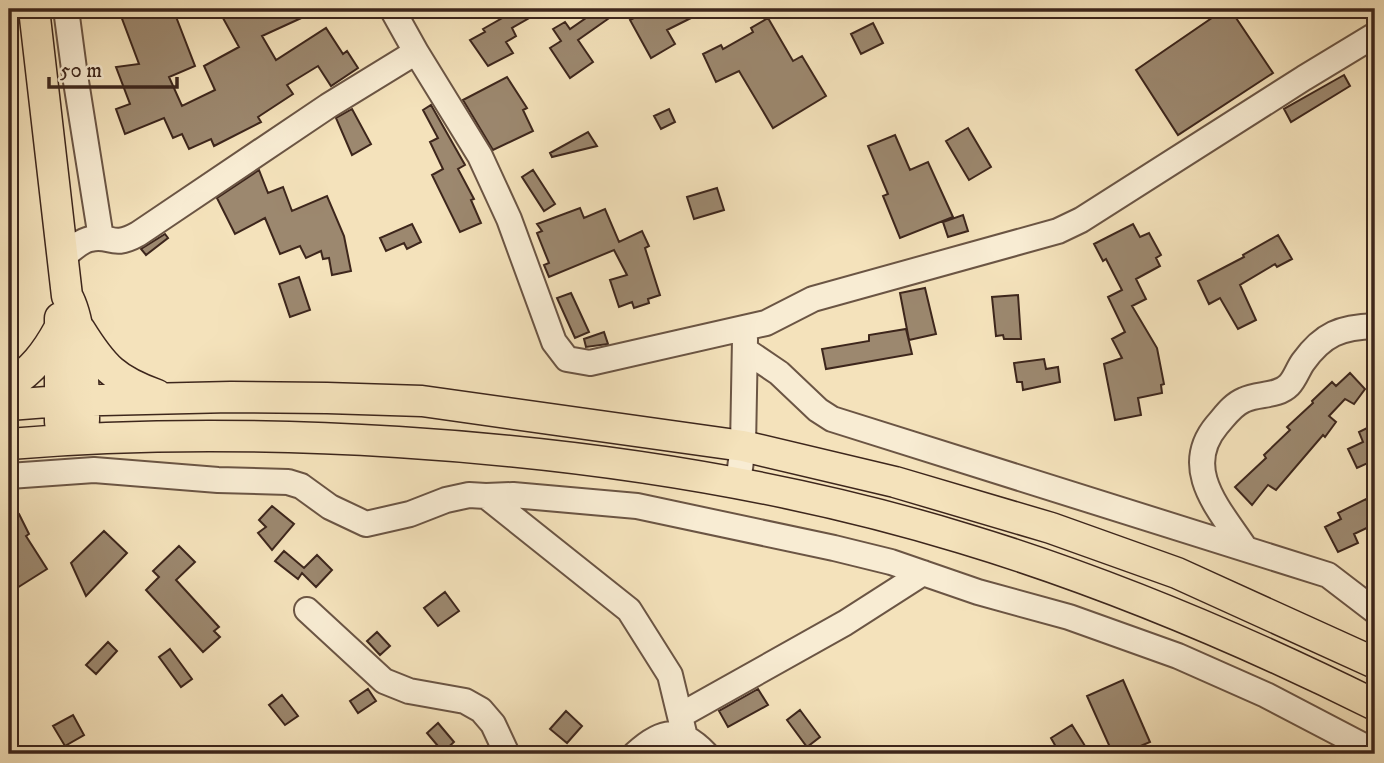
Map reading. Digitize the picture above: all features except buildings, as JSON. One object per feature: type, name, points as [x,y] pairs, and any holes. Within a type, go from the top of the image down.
[{"type":"main road","points":[[34,9],[67,296],[61,310],[68,328],[72,439]]},
{"type":"main road","points":[[9,385],[35,366],[68,328]]},
{"type":"main road","points":[[68,328],[115,375],[168,398]]},
{"type":"main road","points":[[9,405],[168,398],[301,397],[422,401],[743,446],[895,482],[1051,528],[1177,573],[1375,663]]},
{"type":"main road","points":[[9,444],[72,439],[229,435],[456,446],[547,455],[738,482],[937,531],[1099,584],[1215,630],[1375,705]]},
{"type":"street","points":[[66,9],[102,238]]},
{"type":"street","points":[[392,9],[481,156],[509,219],[554,342],[567,359],[590,363],[745,339],[766,323],[813,299],[1058,231],[1081,220],[1375,35]]},
{"type":"street","points":[[62,258],[85,240],[102,238],[117,242],[138,234],[328,106],[416,52]]},
{"type":"street","points":[[1245,548],[1211,498],[1203,480],[1202,454],[1209,435],[1230,409],[1243,400],[1258,394],[1276,393],[1288,386],[1318,344],[1331,334],[1348,327],[1375,326]]},
{"type":"street","points":[[738,482],[743,446],[745,339]]},
{"type":"street","points":[[745,339],[818,410],[832,419],[1328,576],[1375,611]]},
{"type":"street","points":[[9,476],[94,470],[218,480],[288,482],[301,486],[330,507],[366,524],[410,514],[446,500],[469,495],[513,495],[637,506],[845,550],[891,562],[978,592],[1069,617],[1178,656],[1266,695],[1375,752]]},
{"type":"street","points":[[486,496],[629,610],[670,675],[683,726],[706,754]]},
{"type":"street","points":[[635,754],[660,734],[683,726],[923,573]]},
{"type":"street","points":[[307,610],[384,681],[409,691],[465,701],[481,710],[493,724],[507,754]]}]
